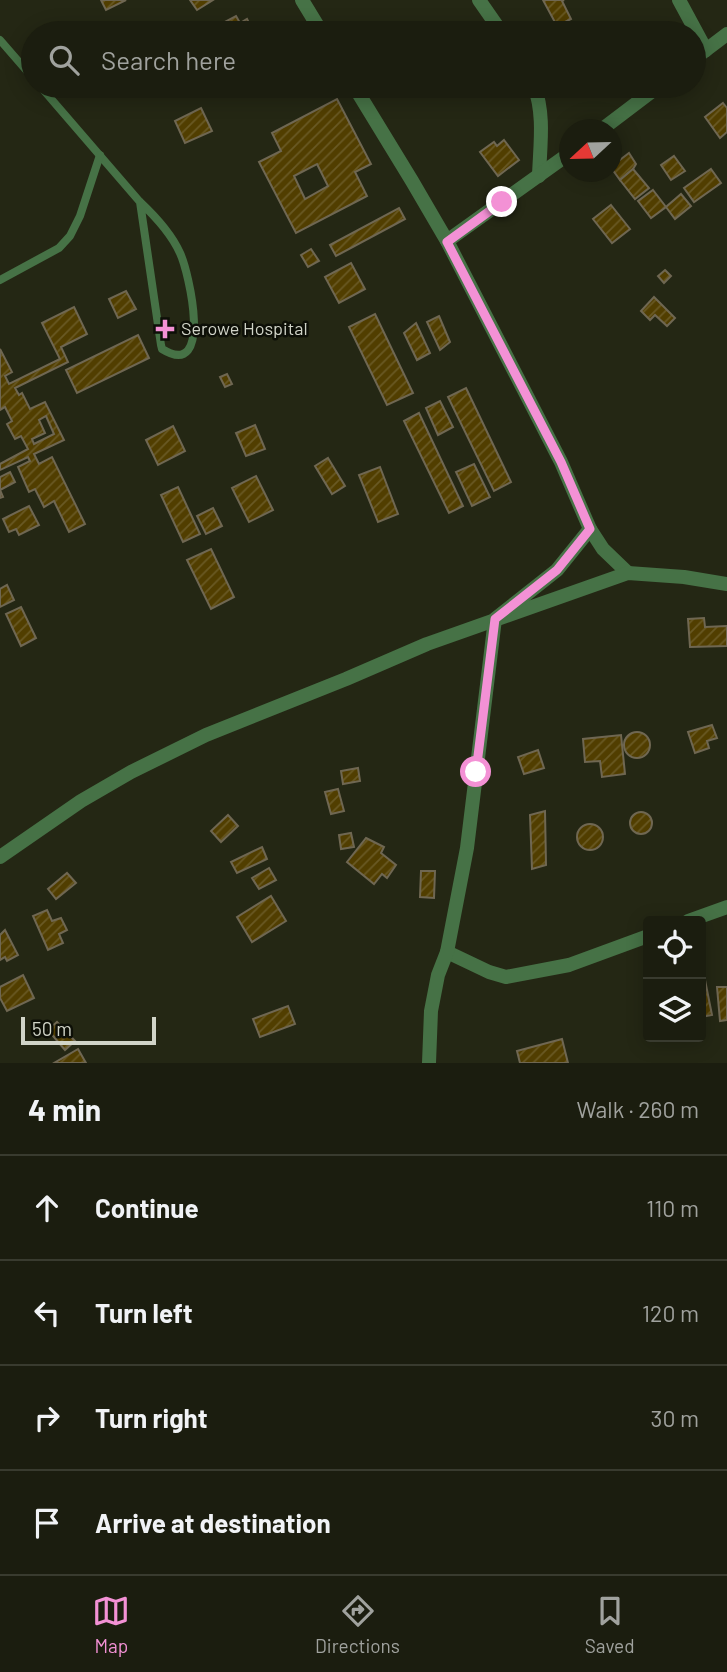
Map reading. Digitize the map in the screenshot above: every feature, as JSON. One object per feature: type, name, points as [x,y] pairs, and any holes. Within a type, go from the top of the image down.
[{"type":"street","points":[[302,0],[315,21]]},
{"type":"street","points":[[479,0],[494,21]]},
{"type":"street","points":[[679,0],[690,21]]},
{"type":"street","points":[[706,50],[727,34]]},
{"type":"street","points":[[361,98],[447,242],[561,462],[590,529],[603,549],[628,573]]},
{"type":"street","points":[[538,98],[541,118],[539,176]]},
{"type":"street","points":[[616,119],[643,98]]},
{"type":"street","points":[[447,242],[559,161]]},
{"type":"street","points":[[429,1063],[431,1011],[438,975],[447,953],[467,848],[495,619],[557,570],[590,529]]},
{"type":"street","points":[[0,857],[81,801],[131,772],[206,735],[346,679],[427,643],[628,573],[684,577],[727,584]]},
{"type":"street","points":[[702,916],[727,907]]},
{"type":"street","points":[[447,953],[506,977],[569,965],[643,938]]},
{"type":"lane","points":[[0,40],[21,64]]},
{"type":"lane","points":[[50,98],[154,215],[169,233],[180,253],[188,274],[194,328],[194,342],[183,354],[172,355],[162,349],[140,202]]},
{"type":"lane","points":[[0,280],[58,248],[70,236],[80,216],[100,155]]},
{"type":"building","points":[[101,0],[126,0],[106,10]]},
{"type":"building","points":[[190,0],[213,0],[197,10]]},
{"type":"building","points":[[543,0],[564,0],[562,1],[571,19],[554,21]]},
{"type":"building","points":[[236,16],[239,21],[227,21]]},
{"type":"building","points":[[337,99],[371,164],[355,172],[367,196],[296,233],[259,162],[281,151],[272,133]],"holes":[[[317,164],[328,186],[305,199],[294,176]]]},
{"type":"building","points":[[723,103],[727,108],[727,132],[720,138],[705,117]]},
{"type":"building","points":[[201,108],[212,131],[185,143],[175,121]]},
{"type":"building","points":[[504,140],[519,160],[498,176],[480,152],[494,142],[497,146]]},
{"type":"building","points":[[629,153],[636,164],[622,178],[622,158]]},
{"type":"building","points":[[674,156],[685,171],[671,180],[661,165]]},
{"type":"building","points":[[633,169],[649,188],[635,199],[622,182],[622,178]]},
{"type":"building","points":[[711,169],[721,183],[694,202],[684,188]]},
{"type":"building","points":[[653,190],[666,207],[651,218],[638,201]]},
{"type":"building","points":[[681,194],[691,206],[675,219],[666,207]]},
{"type":"building","points":[[611,205],[630,229],[612,243],[593,219]]},
{"type":"building","points":[[399,208],[405,219],[336,256],[330,245]]},
{"type":"building","points":[[311,249],[319,261],[308,267],[301,255]]},
{"type":"building","points":[[351,263],[365,289],[339,303],[325,277]]},
{"type":"building","points":[[665,270],[671,276],[664,283],[658,276]]},
{"type":"building","points":[[126,291],[136,309],[118,318],[109,299]]},
{"type":"building","points":[[654,297],[675,318],[667,326],[655,315],[650,320],[641,311]]},
{"type":"building","points":[[74,307],[87,334],[61,347],[68,362],[15,388],[19,395],[22,393],[30,409],[45,402],[64,440],[34,454],[39,464],[52,457],[85,524],[69,532],[54,501],[44,507],[35,489],[29,492],[18,467],[30,461],[28,457],[0,470],[0,464],[28,449],[21,436],[15,439],[7,424],[12,421],[5,407],[0,410],[0,349],[12,372],[5,376],[9,384],[60,359],[42,323]],"holes":[[[46,416],[54,434],[34,444],[32,439],[45,433],[39,420]]]},
{"type":"building","points":[[375,314],[413,393],[387,405],[349,327]]},
{"type":"building","points":[[439,316],[450,342],[440,350],[427,322]]},
{"type":"building","points":[[416,323],[430,353],[417,360],[404,333]]},
{"type":"building","points":[[138,335],[149,358],[77,393],[66,370]]},
{"type":"building","points":[[227,374],[232,384],[225,387],[220,377]]},
{"type":"building","points":[[466,388],[511,482],[494,491],[448,397]]},
{"type":"building","points":[[440,401],[453,427],[438,435],[426,408]]},
{"type":"building","points":[[419,413],[463,506],[449,513],[404,421]]},
{"type":"building","points":[[255,425],[265,449],[246,456],[236,433]]},
{"type":"building","points":[[173,426],[185,451],[158,465],[146,440]]},
{"type":"building","points":[[328,458],[345,486],[332,494],[315,466]]},
{"type":"building","points":[[474,464],[490,497],[472,506],[456,472]]},
{"type":"building","points":[[380,467],[398,514],[378,522],[359,475]]},
{"type":"building","points":[[10,472],[15,482],[0,490],[0,477]]},
{"type":"building","points":[[256,476],[273,510],[249,522],[232,488]]},
{"type":"building","points":[[178,487],[200,534],[183,542],[161,495]]},
{"type":"building","points":[[29,506],[39,525],[19,535],[16,529],[9,532],[3,519]]},
{"type":"building","points":[[213,508],[222,526],[206,534],[197,516]]},
{"type":"building","points":[[211,549],[234,597],[211,609],[187,560]]},
{"type":"building","points":[[7,585],[14,600],[0,607],[0,589]]},
{"type":"building","points":[[21,607],[36,638],[21,646],[6,614]]},
{"type":"building","points":[[704,618],[705,627],[727,626],[727,646],[690,647],[688,619]]},
{"type":"building","points":[[712,725],[717,738],[707,741],[709,748],[695,753],[688,732]]},
{"type":"building","points":[[637,732],[646,736],[650,745],[646,754],[637,758],[628,754],[624,745],[628,736]]},
{"type":"building","points":[[621,735],[625,774],[602,777],[600,761],[585,762],[583,739]]},
{"type":"building","points":[[538,750],[544,768],[524,774],[518,757]]},
{"type":"building","points":[[358,768],[360,781],[343,784],[341,771]]},
{"type":"building","points":[[338,789],[344,811],[331,814],[325,792]]},
{"type":"building","points":[[545,811],[546,865],[532,869],[530,815]]},
{"type":"building","points":[[641,812],[649,815],[652,823],[649,831],[641,834],[633,831],[630,823],[633,815]]},
{"type":"building","points":[[228,815],[238,826],[221,842],[211,831]]},
{"type":"building","points":[[590,824],[599,828],[603,837],[599,846],[590,850],[581,846],[577,837],[581,828]]},
{"type":"building","points":[[351,833],[354,847],[341,849],[339,835]]},
{"type":"building","points":[[366,838],[384,847],[381,853],[396,865],[387,878],[382,874],[374,884],[347,862]]},
{"type":"building","points":[[262,847],[267,859],[237,873],[231,862]]},
{"type":"building","points":[[269,868],[276,880],[259,889],[252,878]]},
{"type":"building","points":[[421,871],[435,871],[434,898],[420,897]]},
{"type":"building","points":[[67,873],[76,883],[56,899],[48,889]]},
{"type":"building","points":[[271,896],[286,921],[252,942],[237,917]]},
{"type":"building","points":[[47,910],[52,921],[61,918],[67,930],[59,934],[63,943],[48,950],[33,916]]},
{"type":"building","points":[[5,930],[18,955],[7,961],[5,957],[0,960],[0,935]]},
{"type":"building","points":[[23,975],[34,998],[7,1011],[0,998],[0,987]]},
{"type":"building","points":[[706,985],[712,1015],[706,1016]]},
{"type":"building","points":[[717,987],[727,987],[727,1020],[720,1021]]},
{"type":"building","points":[[288,1006],[295,1024],[260,1037],[253,1019]]},
{"type":"building","points":[[57,1022],[75,1041],[65,1050],[48,1030]]},
{"type":"building","points":[[562,1039],[568,1063],[520,1063],[517,1051]]},
{"type":"building","points":[[78,1049],[86,1063],[54,1063]]},
{"type":"place","name":"Serowe Hospital","points":[[165,329]]},
{"type":"route","points":[[476,772],[495,619],[557,570],[590,529],[561,462],[447,242],[502,202]]}]
